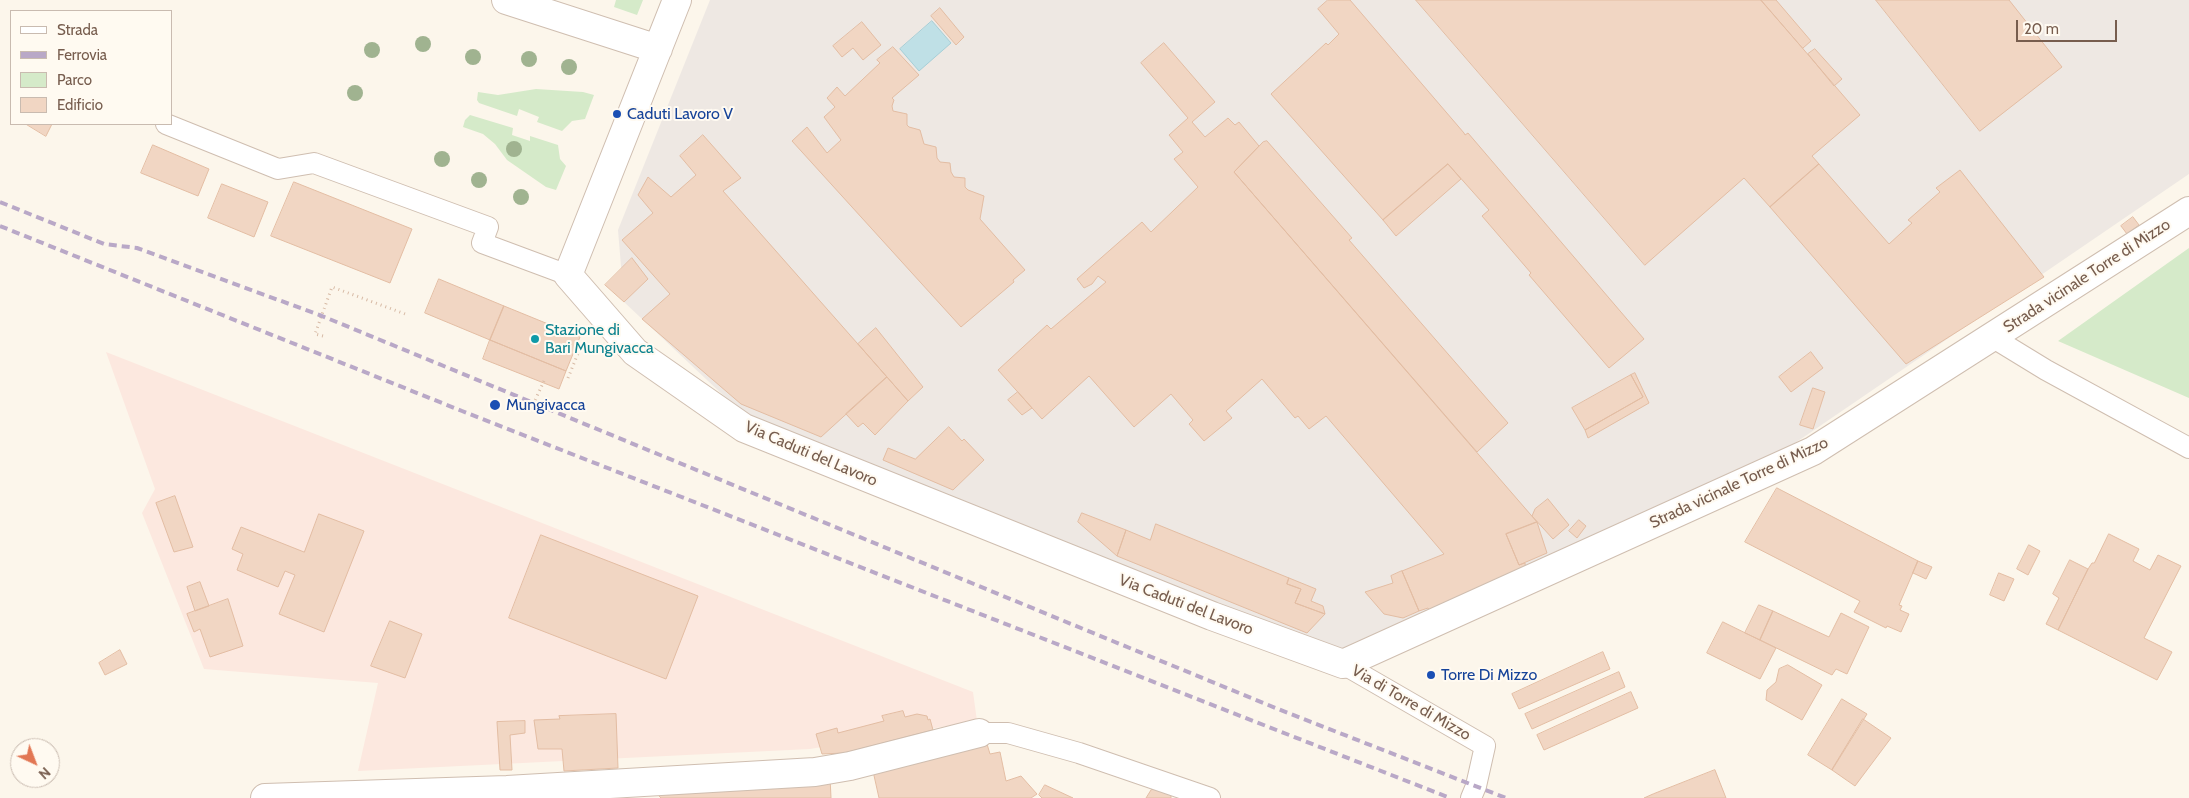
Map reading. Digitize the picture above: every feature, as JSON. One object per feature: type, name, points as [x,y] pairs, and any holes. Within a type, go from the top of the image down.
[{"type":"street","points":[[506,0],[658,49]]},
{"type":"street","points":[[568,275],[677,0]]},
{"type":"street","name":"Strada vicinale Torre di Mizzo","points":[[1343,664],[1813,451],[2189,211]]},
{"type":"street","name":"Via Caduti del Lavoro","points":[[568,275],[635,352],[744,428],[1202,612],[1343,664]]},
{"type":"street","points":[[265,798],[507,790],[815,772],[850,766],[979,733]]},
{"type":"lane","points":[[169,125],[278,168],[314,163],[488,228],[482,243],[568,275]]},
{"type":"lane","points":[[1992,337],[2046,370],[2189,448]]},
{"type":"lane","name":"Via di Torre di Mizzo","points":[[1343,664],[1485,746],[1476,786],[1471,798]]},
{"type":"lane","points":[[979,733],[1008,733],[1079,752],[1210,798]]},
{"type":"path","points":[[323,336],[315,334],[332,288],[408,315]]},
{"type":"path","points":[[531,409],[544,381]]},
{"type":"shaded area","points":[[710,0],[2189,0],[2189,174],[1754,471],[1342,656],[740,411],[624,302],[618,230]]},
{"type":"shaded area","points":[[106,352],[973,692],[977,721],[810,749],[358,771],[378,683],[204,669],[142,513],[155,489]]},
{"type":"green space","points":[[616,0],[643,0],[637,15],[614,7]]},
{"type":"green space","points":[[536,89],[583,92],[594,95],[585,119],[572,121],[562,131],[537,122],[539,117],[519,109],[517,116],[479,103],[477,100],[478,92],[498,95]]},
{"type":"green space","points":[[470,115],[513,128],[512,135],[530,141],[530,136],[558,145],[560,159],[566,166],[556,190],[546,187],[507,160],[495,144],[483,134],[463,127],[465,120]]},
{"type":"green space","points":[[2189,248],[2189,398],[2058,341]]},
{"type":"water","points":[[932,21],[951,43],[919,71],[900,49]]},
{"type":"building","points":[[1328,0],[1350,0],[1465,135],[1468,133],[1644,339],[1609,368],[1529,275],[1531,273],[1482,216],[1489,210],[1448,164],[1383,220],[1271,94],[1326,43],[1328,45],[1339,34],[1318,9]]},
{"type":"building","points":[[1416,0],[1761,0],[1860,115],[1812,156],[1819,164],[1770,207],[1744,178],[1645,265]]},
{"type":"building","points":[[1761,0],[1776,0],[1811,41],[1803,48]]},
{"type":"building","points":[[1876,0],[2009,0],[2062,67],[1980,131]]},
{"type":"building","points":[[940,8],[964,37],[956,45],[931,16]]},
{"type":"building","points":[[862,22],[881,45],[863,60],[853,48],[842,57],[833,46]]},
{"type":"building","points":[[1164,43],[1215,102],[1192,122],[1205,137],[1228,118],[1235,125],[1239,122],[1259,146],[1234,172],[1537,522],[1506,534],[1519,565],[1525,563],[1526,572],[1431,613],[1428,608],[1419,611],[1402,571],[1444,554],[1326,416],[1309,429],[1298,416],[1295,418],[1262,379],[1226,411],[1232,418],[1204,441],[1189,424],[1193,420],[1171,394],[1134,427],[1089,376],[1042,419],[998,370],[1047,325],[1051,329],[1106,282],[1098,276],[1092,284],[1084,288],[1077,279],[1142,222],[1151,232],[1198,187],[1174,159],[1183,152],[1169,135],[1188,118],[1141,63]]},
{"type":"building","points":[[893,47],[919,75],[892,98],[894,100],[893,111],[907,114],[907,125],[920,130],[924,144],[936,147],[937,158],[940,162],[950,163],[951,172],[954,177],[965,178],[965,187],[968,190],[984,196],[980,219],[1025,270],[1013,280],[1014,282],[961,327],[792,141],[807,127],[827,153],[841,140],[824,117],[835,107],[827,98],[837,87],[845,96],[880,63],[877,60]]},
{"type":"building","points":[[1815,49],[1842,79],[1834,86],[1808,54]]},
{"type":"building","points":[[28,125],[52,125],[46,136]]},
{"type":"building","points":[[703,135],[741,178],[723,191],[887,377],[821,437],[741,404],[642,319],[670,294],[622,240],[653,213],[638,195],[648,177],[671,197],[696,175],[680,156]]},
{"type":"building","points":[[1267,141],[1352,238],[1349,240],[1508,423],[1477,452],[1234,172],[1263,142]]},
{"type":"building","points":[[153,145],[209,169],[198,196],[141,173]]},
{"type":"building","points":[[1448,164],[1461,179],[1396,236],[1383,220]]},
{"type":"building","points":[[1819,164],[1889,244],[1912,223],[1908,220],[1940,192],[1936,188],[1960,170],[2044,277],[1906,364],[1770,207]]},
{"type":"building","points":[[294,182],[412,229],[390,283],[271,236]]},
{"type":"building","points":[[222,184],[268,202],[254,237],[208,218]]},
{"type":"building","points":[[2133,217],[2139,225],[2127,234],[2121,226]]},
{"type":"building","points":[[632,258],[648,279],[624,302],[605,285]]},
{"type":"building","points":[[439,279],[504,306],[490,340],[425,313]]},
{"type":"building","name":"Stazione di Bari Mungivacca","points":[[504,306],[580,337],[566,371],[490,340]]},
{"type":"building","points":[[876,328],[923,387],[908,401],[858,344]]},
{"type":"building","points":[[490,340],[566,371],[559,389],[483,359]]},
{"type":"building","points":[[1811,352],[1823,368],[1791,392],[1779,377]]},
{"type":"building","points":[[1635,373],[1649,403],[1588,438],[1585,430],[1643,397],[1631,375]]},
{"type":"building","points":[[1631,375],[1643,397],[1585,430],[1572,408]]},
{"type":"building","points":[[887,377],[908,401],[875,435],[863,423],[858,427],[846,414]]},
{"type":"building","points":[[1813,388],[1825,392],[1813,429],[1800,425]]},
{"type":"building","points":[[1018,392],[1032,408],[1022,415],[1008,400]]},
{"type":"building","points":[[949,427],[962,441],[964,439],[984,460],[953,490],[883,460],[888,448],[915,459]]},
{"type":"building","points":[[1777,488],[1918,561],[1899,605],[1902,606],[1900,610],[1909,614],[1901,632],[1887,626],[1886,628],[1854,612],[1860,601],[1745,542]]},
{"type":"building","points":[[175,496],[193,547],[174,552],[156,503]]},
{"type":"building","points":[[1548,499],[1569,525],[1553,539],[1532,516],[1535,509]]},
{"type":"building","points":[[1082,513],[1126,530],[1117,556],[1078,522]]},
{"type":"building","points":[[319,514],[364,531],[324,632],[279,614],[295,575],[285,571],[278,587],[237,570],[243,554],[232,549],[241,527],[304,552]]},
{"type":"building","points":[[1579,520],[1586,526],[1577,538],[1569,531]]},
{"type":"building","points":[[1537,522],[1547,553],[1519,565],[1506,534]]},
{"type":"building","points":[[1156,524],[1289,578],[1287,584],[1301,589],[1295,603],[1325,614],[1307,633],[1117,556],[1126,530],[1150,540]]},
{"type":"building","points":[[2109,534],[2139,549],[2133,561],[2150,570],[2158,555],[2181,566],[2144,638],[2172,652],[2157,680],[2058,630],[2088,569],[2094,563]]},
{"type":"building","points":[[541,535],[698,596],[666,679],[509,618]]},
{"type":"building","points":[[2029,545],[2040,551],[2028,575],[2017,569]]},
{"type":"building","points":[[2070,560],[2088,569],[2058,630],[2046,624],[2059,598],[2053,594]]},
{"type":"building","points":[[1918,561],[1932,567],[1926,579],[1913,573]]},
{"type":"building","points":[[1402,571],[1419,611],[1403,618],[1384,614],[1365,592],[1393,583],[1391,576]]},
{"type":"building","points":[[1999,573],[2014,579],[2004,601],[1990,595]]},
{"type":"building","points":[[1289,578],[1316,589],[1311,601],[1323,606],[1325,614],[1295,603],[1301,589],[1287,584]]},
{"type":"building","points":[[200,582],[209,606],[195,611],[187,587]]},
{"type":"building","points":[[228,599],[243,646],[210,657],[200,629],[194,632],[187,614]]},
{"type":"building","points":[[1759,605],[1773,611],[1760,640],[1745,633]]},
{"type":"building","points":[[1773,611],[1829,637],[1841,613],[1869,627],[1847,674],[1836,669],[1832,675],[1760,640]]},
{"type":"building","points":[[390,621],[422,634],[405,678],[371,666]]},
{"type":"building","points":[[1723,622],[1776,648],[1760,679],[1707,653]]},
{"type":"building","points":[[120,650],[127,664],[105,675],[99,663]]},
{"type":"building","points":[[1603,652],[1610,669],[1519,709],[1512,694]]},
{"type":"building","points":[[1788,665],[1822,685],[1802,720],[1766,700],[1767,690],[1776,682],[1779,669]]},
{"type":"building","points":[[1619,672],[1625,687],[1532,729],[1525,714]]},
{"type":"building","points":[[1631,692],[1638,708],[1544,750],[1537,735]]},
{"type":"building","points":[[1842,699],[1867,714],[1832,770],[1808,755]]},
{"type":"building","points":[[903,711],[905,717],[917,714],[927,716],[928,720],[930,719],[933,730],[844,753],[822,754],[816,734],[837,728],[838,733],[884,721],[882,716]]},
{"type":"building","points":[[616,714],[618,768],[564,771],[562,749],[538,749],[534,720],[560,719],[559,716]]},
{"type":"building","points":[[1863,719],[1891,738],[1855,786],[1832,770]]},
{"type":"building","points":[[525,721],[525,733],[510,735],[512,770],[500,770],[497,722]]},
{"type":"building","points":[[987,744],[990,754],[1000,752],[1006,781],[1021,776],[1037,794],[1031,798],[879,798],[873,771]]},
{"type":"building","points":[[1715,770],[1726,798],[1644,798],[1653,794]]},
{"type":"building","points":[[830,777],[831,798],[661,798],[654,791]]},
{"type":"building","points":[[1045,785],[1073,798],[1042,798],[1039,795]]},
{"type":"building","points":[[1159,789],[1171,795],[1171,798],[1146,798],[1151,790]]},
{"type":"railway","points":[[0,202],[104,244],[137,248],[322,316],[1278,709],[1506,798]]},
{"type":"railway","points":[[0,226],[462,411],[1450,798]]},
{"type":"place","name":"Caduti Lavoro V","points":[[617,114]]},
{"type":"place","name":"Stazione di Bari Mungivacca","points":[[535,339]]},
{"type":"place","name":"Mungivacca","points":[[495,405]]},
{"type":"place","name":"Torre Di Mizzo","points":[[1431,675]]}]
